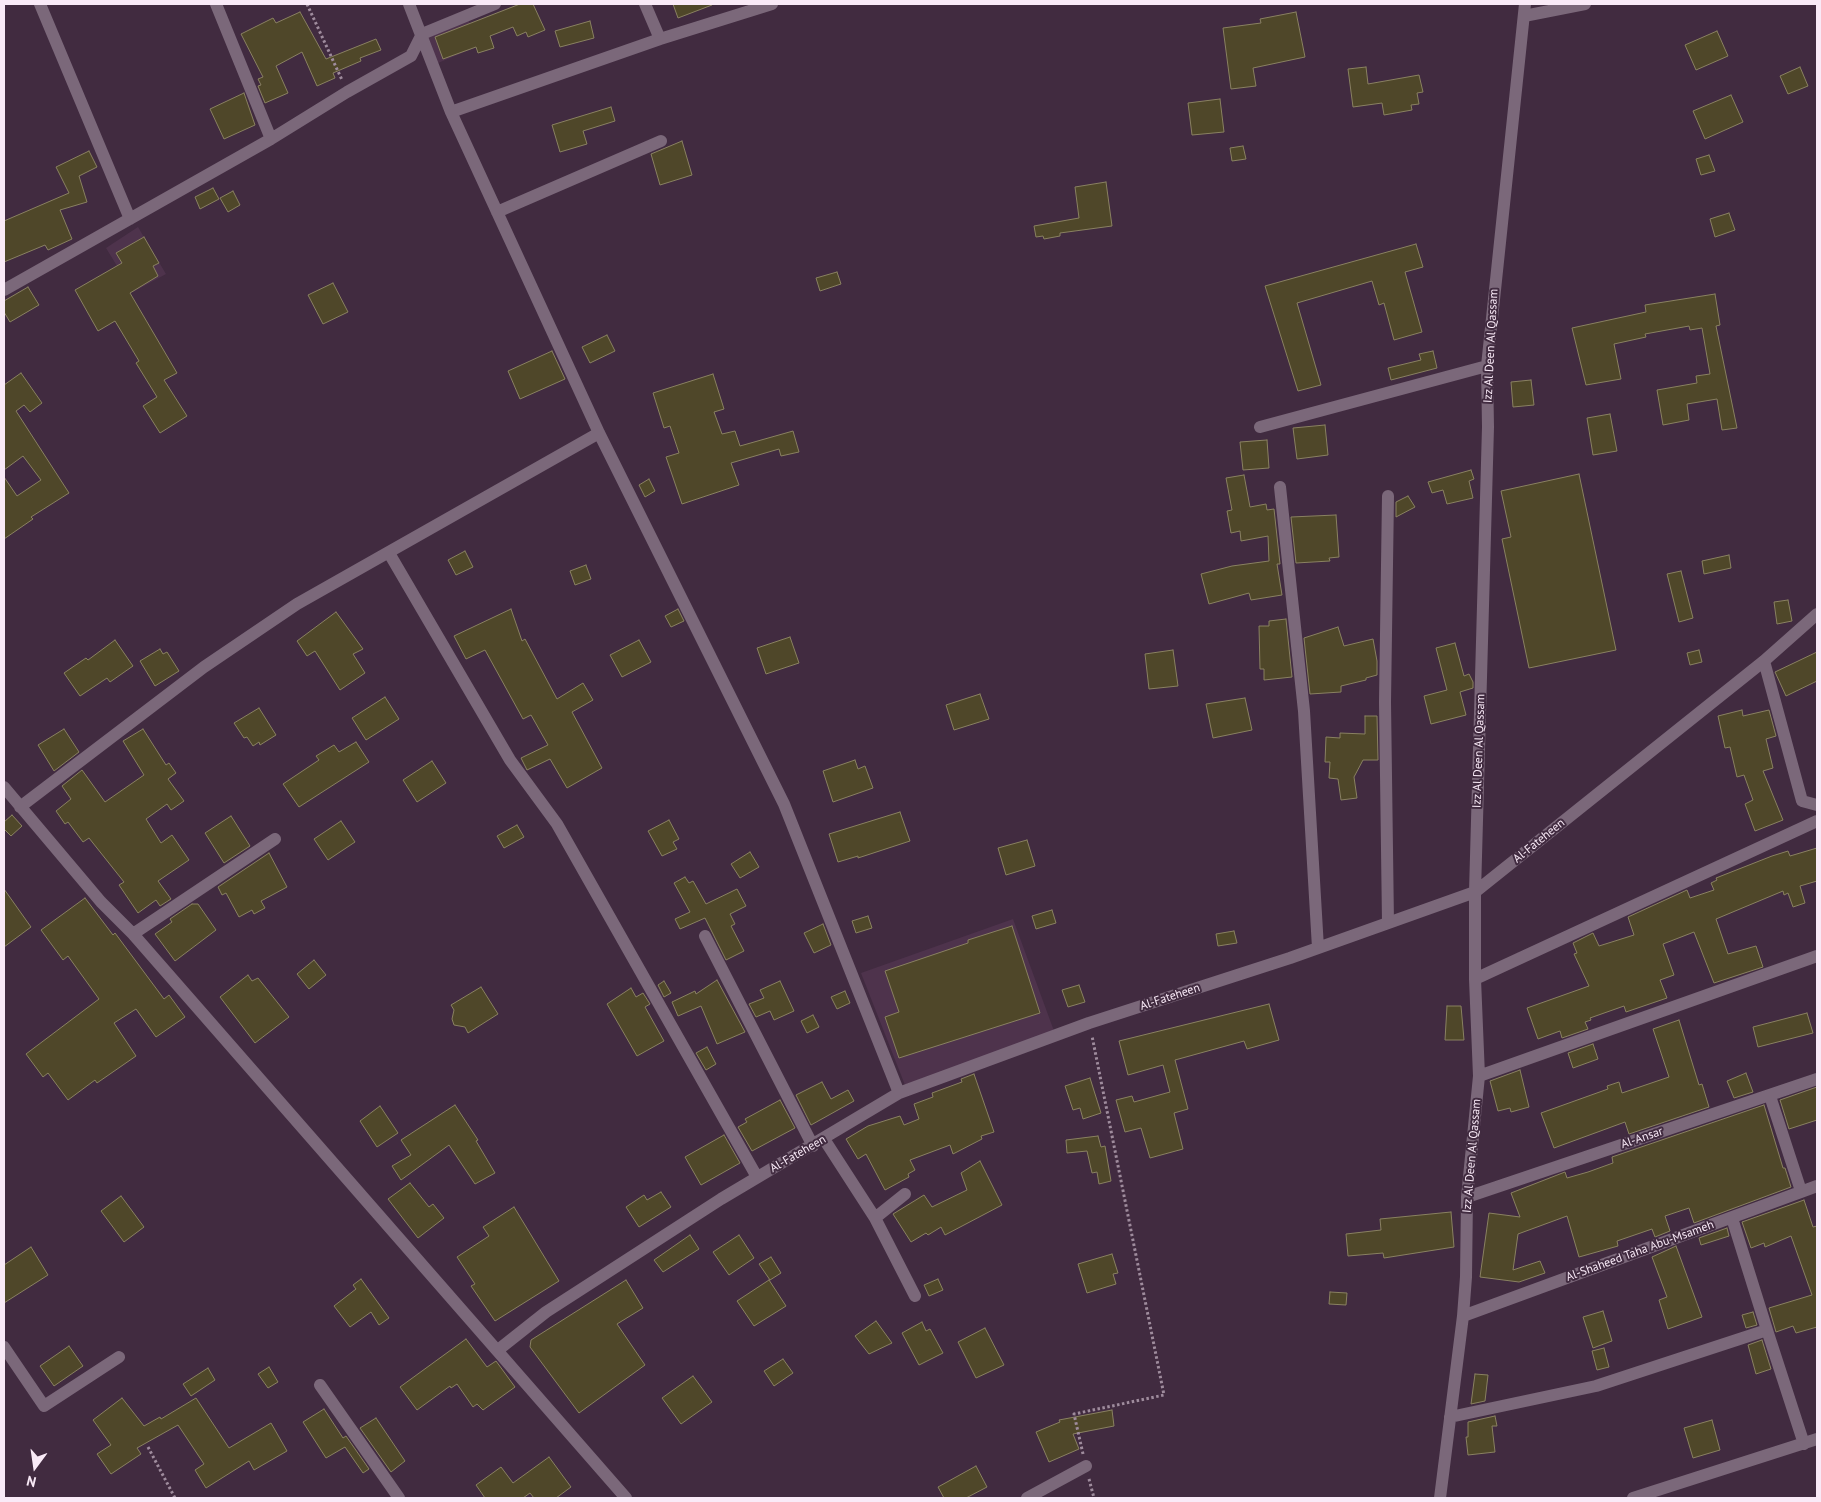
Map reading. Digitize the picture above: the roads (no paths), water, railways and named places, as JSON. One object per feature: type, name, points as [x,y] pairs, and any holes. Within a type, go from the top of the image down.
[{"type":"street","points":[[40,4],[130,219]]},
{"type":"street","points":[[216,4],[271,139]]},
{"type":"street","points":[[409,4],[451,112],[599,433],[784,804],[899,1093]]},
{"type":"street","points":[[4,290],[271,139],[347,92],[411,56],[422,34],[495,4]]},
{"type":"street","points":[[645,4],[660,39]]},
{"type":"street","points":[[451,112],[660,39],[702,27],[758,6],[772,4]]},
{"type":"street","points":[[1524,10],[1585,4]]},
{"type":"street","name":"Izz Al Deen Al Qassam","points":[[1440,1498],[1463,1316],[1466,1277],[1467,1197],[1479,1076],[1475,980],[1475,892],[1488,427],[1487,366],[1524,10]]},
{"type":"street","points":[[497,212],[660,141]]},
{"type":"street","points":[[1260,428],[1487,366]]},
{"type":"street","points":[[20,807],[204,667],[297,604],[389,553],[425,529],[599,433]]},
{"type":"street","points":[[1280,487],[1304,711],[1318,948]]},
{"type":"street","points":[[1388,496],[1385,702],[1388,923]]},
{"type":"street","points":[[389,553],[510,760],[556,824],[757,1177]]},
{"type":"street","name":"Al-Fateheen","points":[[498,1350],[546,1312],[757,1177],[818,1143],[899,1093],[1090,1023],[1318,948],[1475,892],[1764,661],[1817,614]]},
{"type":"street","points":[[1764,661],[1802,801],[1817,805]]},
{"type":"street","points":[[4,787],[100,902],[133,934],[498,1350],[625,1498]]},
{"type":"street","points":[[1475,980],[1817,821]]},
{"type":"street","points":[[133,934],[275,839]]},
{"type":"street","points":[[705,936],[818,1143],[875,1218],[915,1296]]},
{"type":"street","points":[[1479,1076],[1817,956]]},
{"type":"street","name":"Al-Ansar","points":[[1467,1197],[1817,1079]]},
{"type":"street","points":[[1770,1096],[1801,1191]]},
{"type":"street","name":"Al-Shaheed Taha Abu-Msameh","points":[[1463,1316],[1817,1186]]},
{"type":"street","points":[[875,1218],[906,1194]]},
{"type":"street","points":[[1732,1218],[1804,1444]]},
{"type":"street","points":[[1450,1417],[1596,1386],[1767,1330]]},
{"type":"street","points":[[4,1346],[44,1406],[119,1356]]},
{"type":"street","points":[[320,1385],[398,1498]]},
{"type":"street","points":[[1633,1498],[1817,1439]]},
{"type":"street","points":[[1027,1498],[1086,1466]]}]
